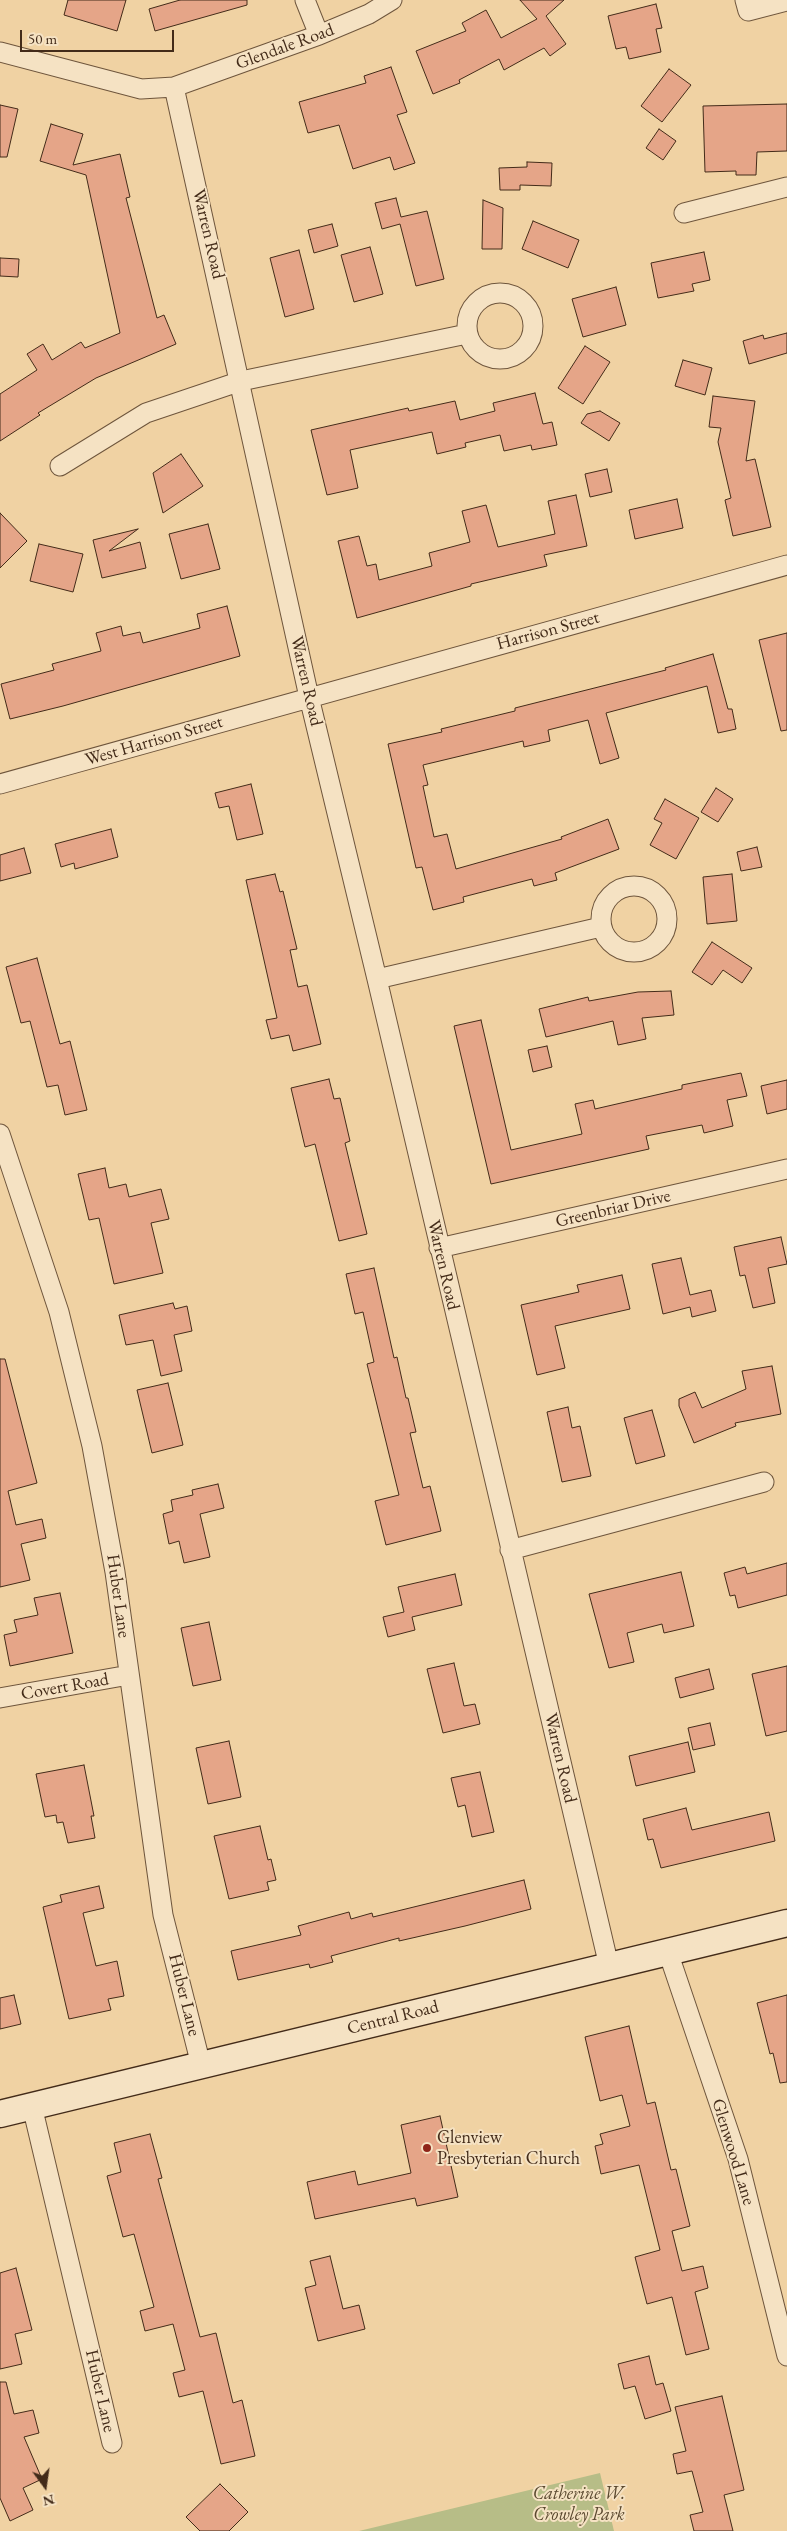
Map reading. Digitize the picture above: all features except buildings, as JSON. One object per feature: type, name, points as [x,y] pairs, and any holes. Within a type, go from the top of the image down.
[{"type":"main road","name":"Central Road","points":[[0,2114],[787,1923]]},
{"type":"street","points":[[305,0],[319,35]]},
{"type":"street","name":"Glendale Road","points":[[0,52],[141,89],[174,87],[319,35],[369,14],[392,0]]},
{"type":"street","points":[[745,0],[748,11],[787,1]]},
{"type":"street","name":"Warren Road","points":[[174,87],[241,381],[309,697],[609,1966]]},
{"type":"street","points":[[684,213],[787,187]]},
{"type":"street","points":[[60,466],[146,413],[241,381],[467,334]]},
{"type":"street","name":"Harrison Street","points":[[309,697],[787,565]]},
{"type":"street","name":"West Harrison Street","points":[[0,784],[309,697]]},
{"type":"street","points":[[377,979],[601,927]]},
{"type":"street","name":"Huber Lane","points":[[0,1134],[59,1312],[92,1446],[115,1572],[163,1914],[201,2065]]},
{"type":"street","name":"Greenbriar Drive","points":[[439,1248],[787,1169]]},
{"type":"street","points":[[510,1550],[764,1482]]},
{"type":"street","name":"Covert Road","points":[[0,1698],[129,1675]]},
{"type":"street","name":"Glenwood Lane","points":[[668,1952],[738,2159],[787,2356]]},
{"type":"street","name":"Huber Lane","points":[[32,2106],[112,2442]]},
{"type":"green space","name":"Catherine W. Crowley Park","points":[[600,2473],[614,2531],[359,2531]]},
{"type":"place","name":"Glenview Presbyterian Church","points":[[427,2148]]}]
